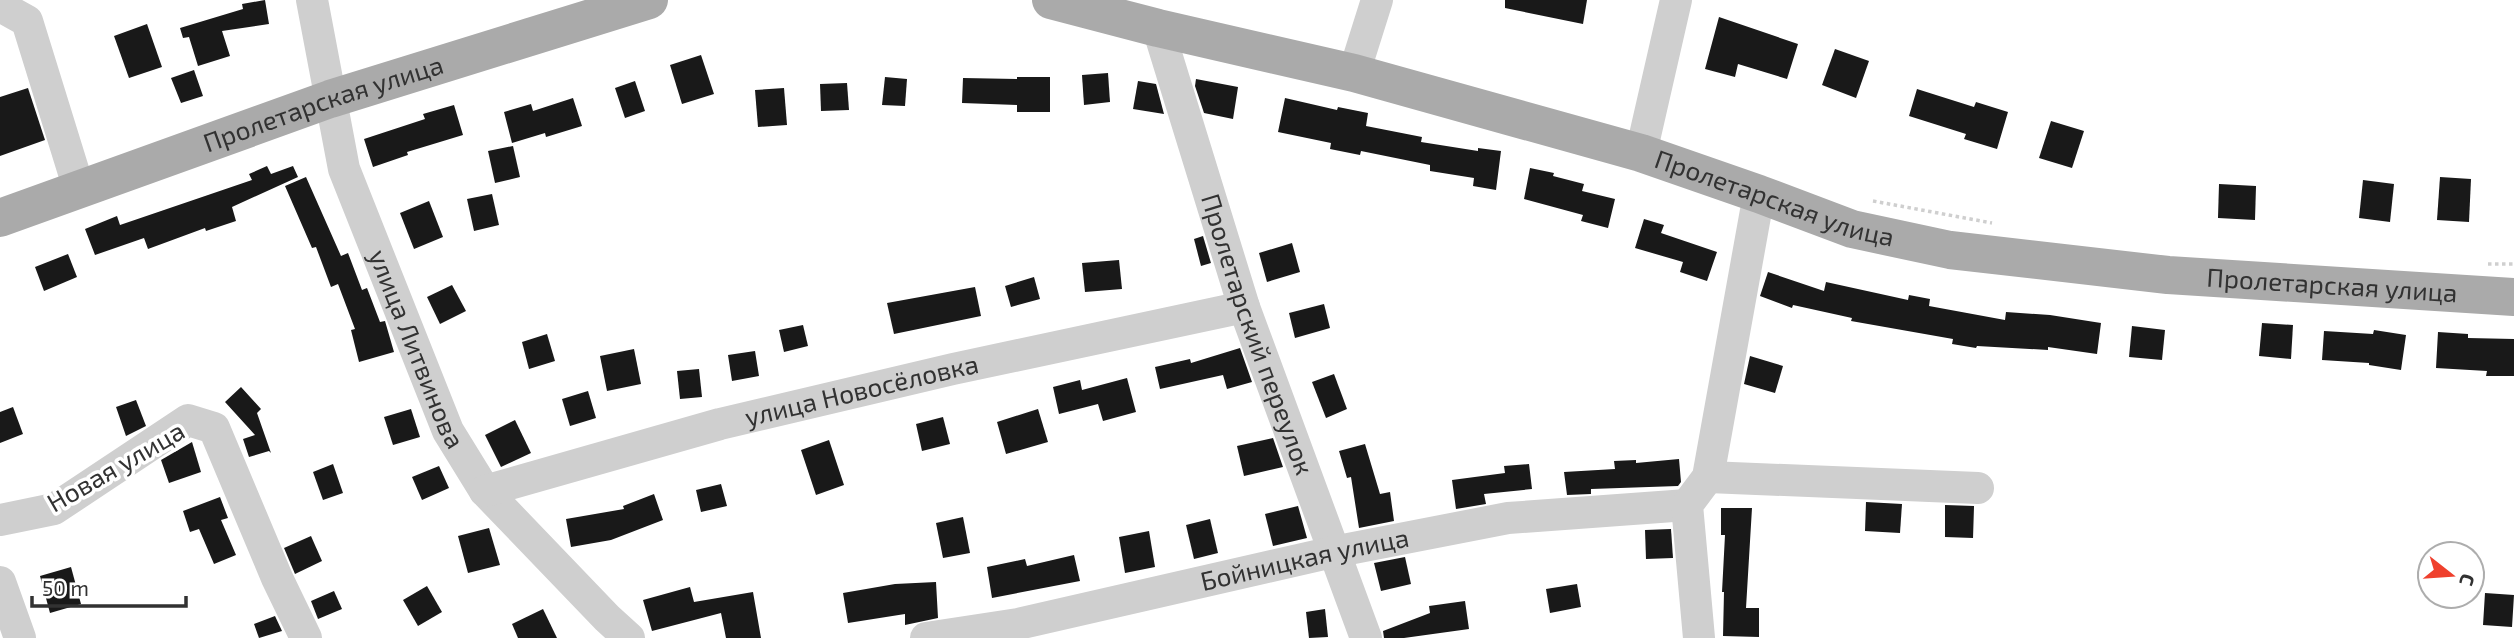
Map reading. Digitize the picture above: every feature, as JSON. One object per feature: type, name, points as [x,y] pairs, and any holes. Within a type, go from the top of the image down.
[{"type":"main road","name":"Пролетарская улица","points":[[0,218],[330,99],[649,0]]},
{"type":"main road","name":"Пролетарская улица","points":[[1051,0],[1158,28],[1354,73],[1641,153],[1852,229],[1950,250],[2168,275],[2514,297]]},
{"type":"street","name":"улица Литвинова","points":[[312,0],[344,169],[448,431],[485,491],[629,638]]},
{"type":"street","points":[[1354,73],[1377,0]]},
{"type":"street","points":[[1641,153],[1676,0]]},
{"type":"street","points":[[0,6],[27,21],[79,189]]},
{"type":"street","name":"Пролетарский переулок","points":[[1158,28],[1244,307],[1366,638]]},
{"type":"street","points":[[1699,638],[1686,505],[1708,477],[1759,194]]},
{"type":"street","name":"улица Новосёловка","points":[[485,491],[720,424],[953,369],[1244,307]]},
{"type":"street","name":"Новая улица","points":[[0,520],[54,509],[188,420],[214,428],[277,578],[306,638]]},
{"type":"street","points":[[1708,477],[1978,488]]},
{"type":"street","name":"Бойницкая улица","points":[[926,638],[1018,624],[1333,552],[1508,518],[1686,505]]},
{"type":"street","points":[[0,582],[20,638]]},
{"type":"path","points":[[1863,199],[1998,224]]},
{"type":"path","points":[[2486,264],[2514,264]]},
{"type":"building","points":[[265,0],[269,24],[222,31],[230,56],[198,66],[189,37],[183,38],[180,28],[243,9],[242,4]]},
{"type":"building","points":[[1505,0],[1587,0],[1583,24],[1505,8]]},
{"type":"building","points":[[1719,17],[1798,44],[1787,79],[1738,64],[1735,77],[1705,69]]},
{"type":"building","points":[[147,24],[162,67],[129,78],[114,36]]},
{"type":"building","points":[[1835,49],[1869,61],[1856,98],[1822,85]]},
{"type":"building","points":[[701,55],[714,94],[682,104],[670,65]]},
{"type":"building","points":[[194,70],[203,96],[181,103],[171,78]]},
{"type":"building","points":[[1108,73],[1110,102],[1084,105],[1082,75]]},
{"type":"building","points":[[885,77],[907,79],[905,106],[882,105]]},
{"type":"building","points":[[1050,77],[1050,112],[1017,112],[1017,105],[962,103],[963,78]]},
{"type":"building","points":[[1196,79],[1238,87],[1233,119],[1204,113],[1195,86]]},
{"type":"building","points":[[635,81],[645,111],[625,118],[615,88]]},
{"type":"building","points":[[1138,81],[1156,84],[1164,114],[1133,109]]},
{"type":"building","points":[[847,83],[849,110],[821,111],[820,84]]},
{"type":"building","points":[[28,88],[45,140],[0,156],[0,97]]},
{"type":"building","points":[[784,88],[787,125],[758,127],[755,90]]},
{"type":"building","points":[[1917,89],[1974,107],[1976,102],[2008,112],[1997,149],[1964,139],[1966,134],[1909,116]]},
{"type":"building","points":[[573,98],[582,126],[546,137],[545,133],[512,143],[504,112],[531,104],[533,111]]},
{"type":"building","points":[[1285,98],[1337,110],[1338,107],[1368,113],[1366,126],[1422,137],[1421,142],[1478,151],[1478,148],[1501,151],[1496,190],[1473,186],[1474,178],[1430,171],[1430,165],[1361,151],[1360,155],[1330,149],[1331,143],[1278,132]]},
{"type":"building","points":[[454,105],[463,135],[407,152],[408,155],[373,167],[364,139],[425,119],[423,114]]},
{"type":"building","points":[[2051,121],[2084,131],[2072,168],[2039,158]]},
{"type":"building","points":[[513,146],[520,177],[495,183],[488,151]]},
{"type":"building","points":[[267,166],[271,174],[293,166],[298,177],[232,207],[236,221],[206,231],[205,228],[148,249],[144,238],[95,255],[85,229],[117,216],[120,225],[252,180],[249,174]]},
{"type":"building","points":[[1530,168],[1584,184],[1582,191],[1615,199],[1608,228],[1581,221],[1583,215],[1524,199]]},
{"type":"building","points":[[306,177],[341,256],[348,253],[362,290],[367,288],[380,322],[385,321],[394,352],[359,362],[351,330],[355,329],[338,284],[331,287],[316,247],[312,248],[285,186]]},
{"type":"building","points":[[2440,177],[2471,179],[2469,222],[2437,220]]},
{"type":"building","points":[[2363,180],[2394,184],[2390,222],[2359,218]]},
{"type":"building","points":[[2219,184],[2256,186],[2255,220],[2218,218]]},
{"type":"building","points":[[492,194],[499,225],[474,231],[467,199]]},
{"type":"building","points":[[429,201],[443,237],[414,249],[400,213]]},
{"type":"building","points":[[1644,219],[1664,225],[1661,233],[1717,252],[1707,281],[1680,272],[1683,262],[1635,248]]},
{"type":"building","points":[[1203,236],[1211,263],[1201,266],[1194,239]]},
{"type":"building","points":[[1292,243],[1300,272],[1267,282],[1259,253]]},
{"type":"building","points":[[68,254],[77,277],[44,291],[35,267]]},
{"type":"building","points":[[1119,260],[1122,289],[1085,292],[1082,263]]},
{"type":"building","points":[[1768,272],[1824,291],[1826,282],[1908,300],[1909,295],[1930,299],[1929,306],[2005,320],[2006,312],[2101,323],[2097,354],[2048,347],[2048,350],[1976,348],[1952,344],[1953,339],[1851,321],[1852,318],[1793,305],[1792,308],[1760,296]]},
{"type":"building","points":[[1034,277],[1040,299],[1011,307],[1005,286]]},
{"type":"building","points":[[452,285],[466,311],[440,324],[427,297]]},
{"type":"building","points":[[975,287],[981,316],[894,334],[887,303]]},
{"type":"building","points":[[1324,304],[1330,328],[1295,338],[1289,313]]},
{"type":"building","points":[[2262,323],[2293,325],[2291,359],[2259,356]]},
{"type":"building","points":[[803,325],[808,346],[784,352],[779,330]]},
{"type":"building","points":[[2132,326],[2165,330],[2162,360],[2129,357]]},
{"type":"building","points":[[2374,330],[2406,335],[2401,370],[2369,363],[2322,360],[2324,331],[2373,334]]},
{"type":"building","points":[[2438,332],[2468,334],[2468,338],[2514,339],[2514,376],[2486,376],[2487,371],[2436,368]]},
{"type":"building","points":[[547,334],[555,361],[529,369],[522,342]]},
{"type":"building","points":[[1240,348],[1252,382],[1227,389],[1223,375],[1160,389],[1155,367],[1190,359],[1191,363]]},
{"type":"building","points":[[634,349],[641,384],[607,391],[600,356]]},
{"type":"building","points":[[755,351],[759,376],[732,381],[728,355]]},
{"type":"building","points":[[1750,356],[1783,366],[1775,393],[1744,384]]},
{"type":"building","points":[[699,369],[702,397],[680,399],[677,371]]},
{"type":"building","points":[[1334,374],[1347,409],[1326,418],[1312,382]]},
{"type":"building","points":[[1127,378],[1136,412],[1103,421],[1098,404],[1059,414],[1053,387],[1080,380],[1082,390]]},
{"type":"building","points":[[241,387],[261,409],[257,413],[271,453],[269,451],[249,457],[243,439],[255,435],[225,402]]},
{"type":"building","points":[[588,391],[596,418],[570,426],[562,399]]},
{"type":"building","points":[[136,400],[146,426],[126,436],[116,407]]},
{"type":"building","points":[[13,407],[23,434],[0,443],[0,412]]},
{"type":"building","points":[[411,409],[420,437],[393,445],[384,417]]},
{"type":"building","points":[[1038,409],[1048,442],[1006,454],[997,422]]},
{"type":"building","points":[[943,417],[950,444],[922,451],[916,424]]},
{"type":"building","points":[[515,420],[531,453],[501,467],[485,435]]},
{"type":"building","points":[[1273,438],[1283,467],[1244,476],[1237,446]]},
{"type":"building","points":[[829,440],[844,485],[816,495],[801,450]]},
{"type":"building","points":[[192,442],[201,472],[169,483],[161,460]]},
{"type":"building","points":[[1365,444],[1380,494],[1390,492],[1394,521],[1359,528],[1351,477],[1347,478],[1339,451]]},
{"type":"building","points":[[1679,459],[1681,482],[1678,486],[1591,489],[1591,494],[1567,495],[1564,472],[1615,469],[1614,461],[1636,460],[1636,463]]},
{"type":"building","points":[[333,464],[343,493],[323,500],[313,472]]},
{"type":"building","points":[[1529,464],[1532,489],[1484,494],[1486,504],[1456,509],[1452,480],[1505,473],[1504,466]]},
{"type":"building","points":[[439,466],[449,488],[422,500],[412,477]]},
{"type":"building","points":[[721,484],[727,506],[701,512],[696,490]]},
{"type":"building","points":[[654,494],[663,520],[611,540],[571,547],[566,519],[624,509],[623,506]]},
{"type":"building","points":[[220,497],[228,518],[221,520],[236,555],[214,564],[199,529],[190,532],[183,511]]},
{"type":"building","points":[[1866,502],[1902,504],[1900,533],[1865,531]]},
{"type":"building","points":[[1945,505],[1974,506],[1973,538],[1945,537]]},
{"type":"building","points":[[1298,506],[1307,538],[1273,546],[1265,514]]},
{"type":"building","points":[[1721,508],[1752,508],[1746,608],[1759,608],[1759,637],[1723,636],[1725,535],[1721,535]]},
{"type":"building","points":[[963,517],[970,553],[943,558],[936,523]]},
{"type":"building","points":[[1210,519],[1218,553],[1194,559],[1186,525]]},
{"type":"building","points":[[489,528],[500,565],[468,573],[458,536]]},
{"type":"building","points":[[1671,529],[1673,558],[1646,559],[1645,530]]},
{"type":"building","points":[[1149,531],[1155,567],[1125,573],[1119,537]]},
{"type":"building","points":[[311,536],[322,561],[295,574],[284,548]]},
{"type":"building","points":[[1074,555],[1080,581],[992,598],[987,567],[1025,559],[1027,566]]},
{"type":"building","points":[[1405,557],[1411,584],[1381,591],[1374,563]]},
{"type":"building","points":[[71,567],[81,604],[50,613],[40,576]]},
{"type":"building","points":[[936,582],[938,618],[905,625],[905,614],[848,623],[843,593],[895,584]]},
{"type":"building","points":[[1577,584],[1581,607],[1550,613],[1546,589]]},
{"type":"building","points":[[427,586],[442,612],[418,626],[403,600]]},
{"type":"building","points":[[690,587],[694,602],[753,592],[761,638],[726,638],[721,613],[652,631],[643,600]]},
{"type":"building","points":[[334,591],[342,609],[318,619],[311,601]]},
{"type":"building","points":[[2486,593],[2514,595],[2512,627],[2483,625]]},
{"type":"building","points":[[1465,601],[1469,629],[1404,638],[1384,638],[1383,631],[1430,613],[1429,606]]},
{"type":"building","points":[[543,609],[557,638],[518,638],[512,624]]},
{"type":"building","points":[[1325,609],[1328,637],[1309,638],[1306,612]]},
{"type":"building","points":[[275,616],[282,631],[259,638],[254,624]]}]
